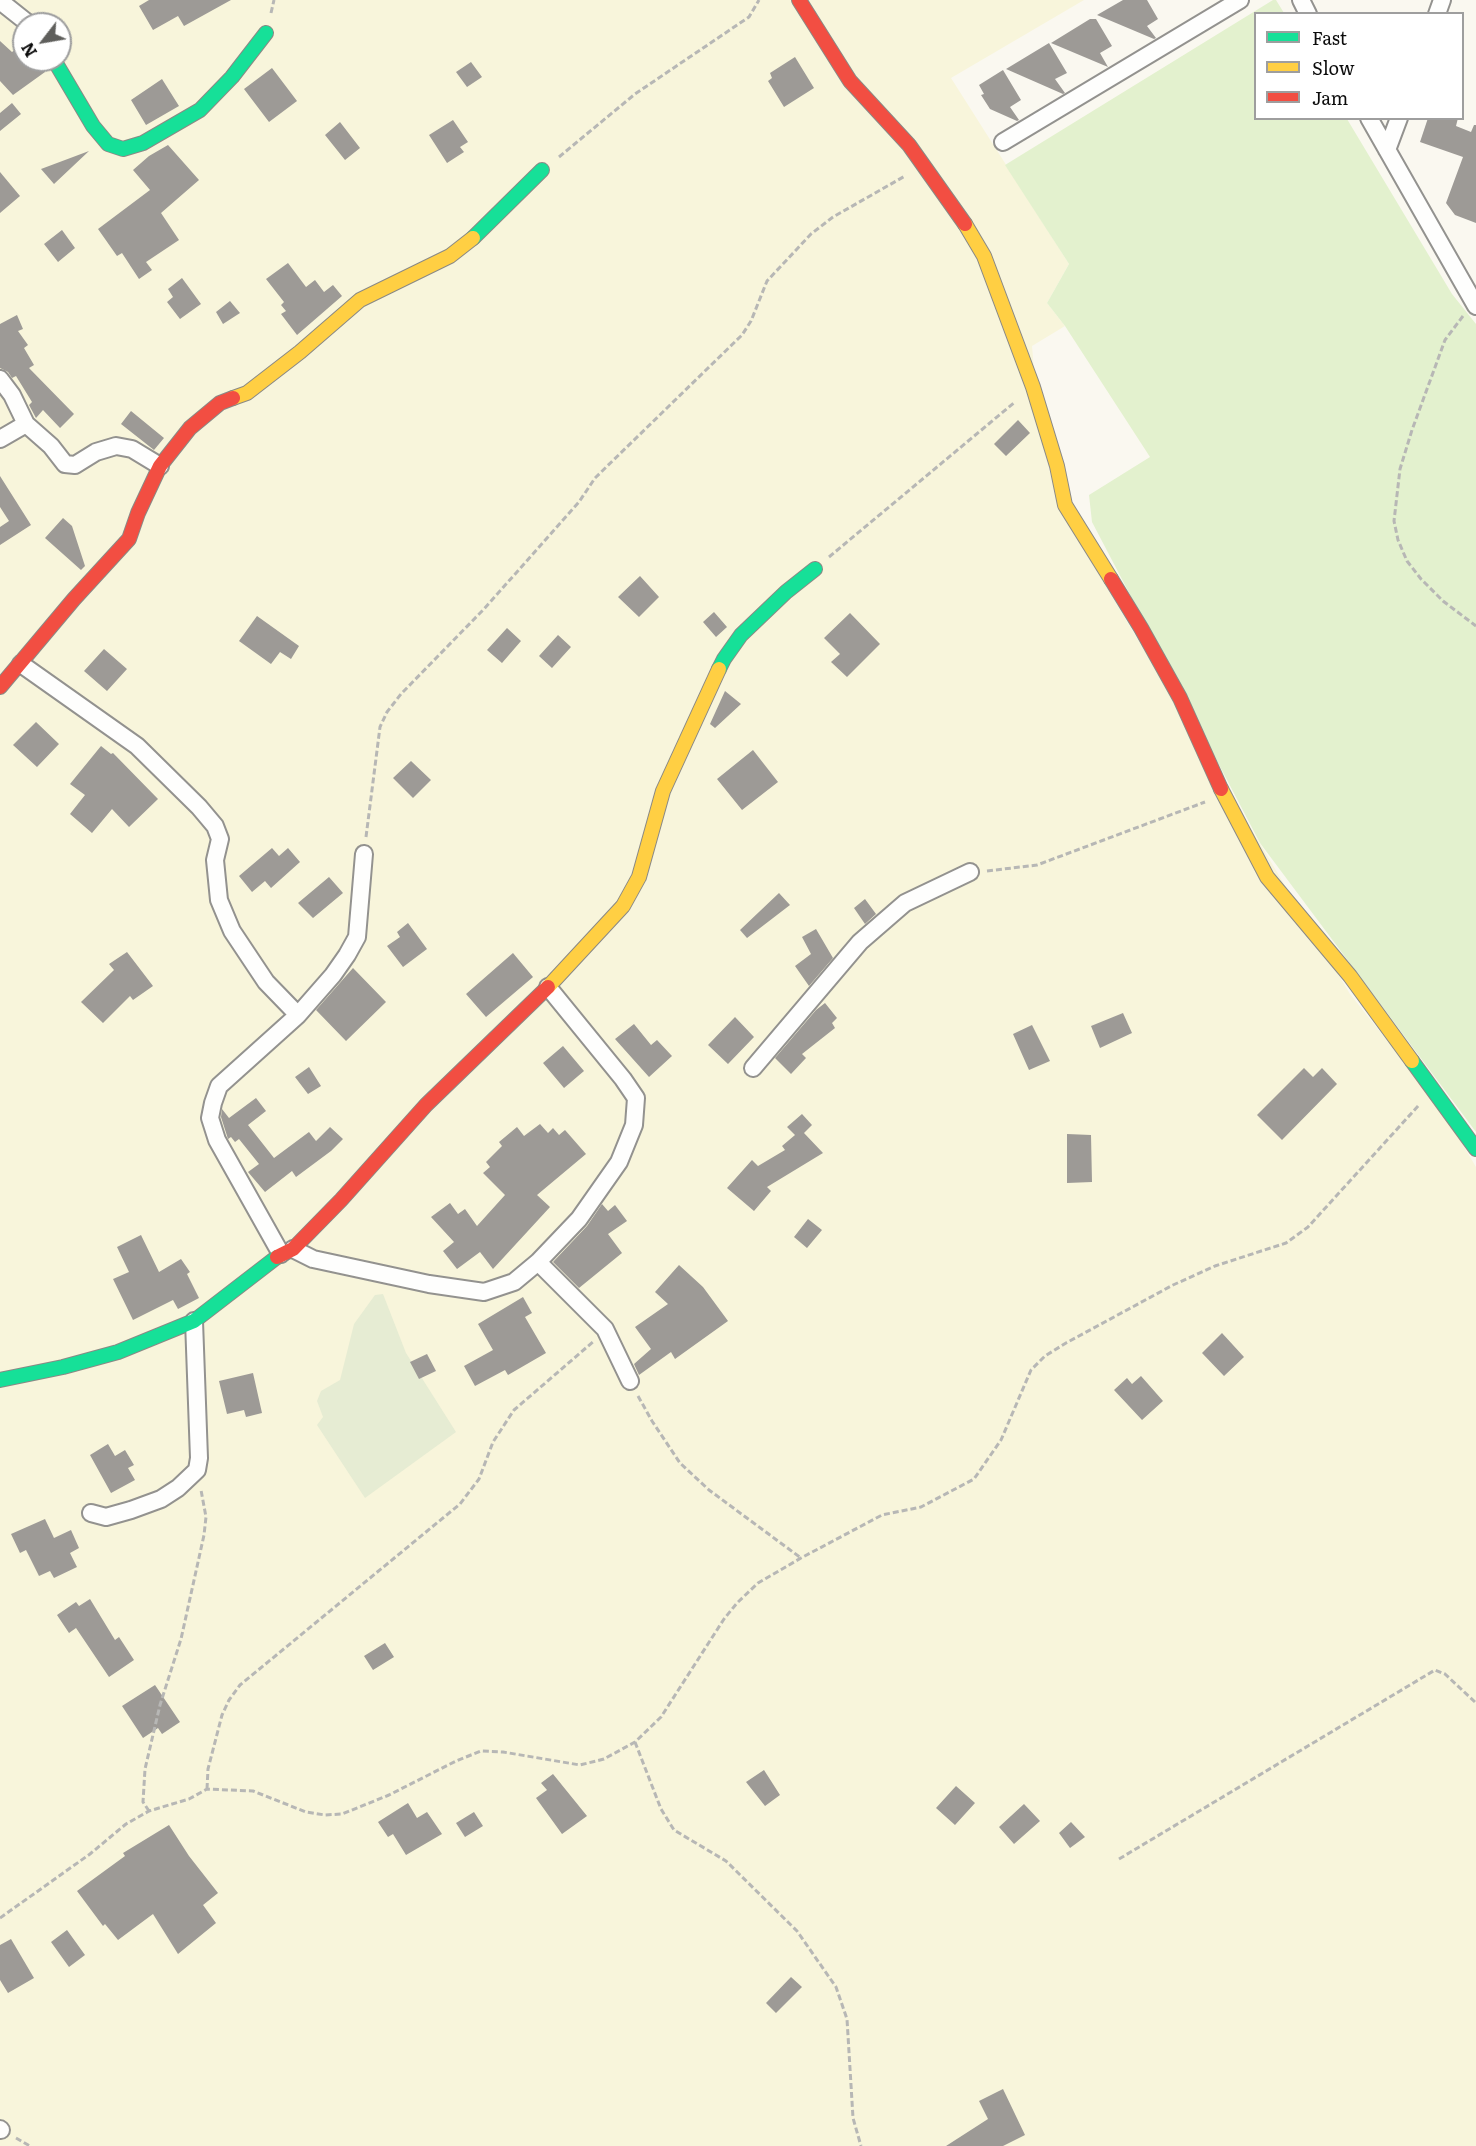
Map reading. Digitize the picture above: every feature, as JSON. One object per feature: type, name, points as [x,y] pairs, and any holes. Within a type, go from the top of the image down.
[{"type":"street","points":[[0,0],[14,12]]},
{"type":"street","points":[[799,0],[850,81],[909,145],[966,226],[984,256],[1033,387],[1057,466],[1065,505],[1141,628],[1180,698],[1224,795],[1267,877],[1350,976],[1476,1149]]},
{"type":"street","points":[[1003,142],[1240,0]]},
{"type":"street","points":[[61,72],[93,126],[108,144],[123,148],[142,143],[200,110],[232,77],[266,33]]},
{"type":"street","points":[[1370,120],[1475,301]]},
{"type":"street","points":[[1387,150],[1398,120]]},
{"type":"street","points":[[2,678],[21,664],[74,599],[129,539],[138,513],[160,466],[190,428],[220,403],[247,393],[300,352],[360,300],[450,256],[471,240],[542,170]]},
{"type":"street","points":[[0,379],[12,395],[26,424],[51,446],[65,464],[75,465],[96,452],[116,446],[132,449],[160,466]]},
{"type":"street","points":[[0,439],[26,424]]},
{"type":"street","points":[[0,1380],[63,1367],[118,1352],[194,1321],[287,1252],[341,1200],[426,1105],[548,987],[623,906],[639,877],[663,791],[724,659],[741,635],[786,591],[815,569]]},
{"type":"street","points":[[21,664],[137,746],[199,807],[215,826],[220,839],[215,860],[219,900],[232,931],[242,950],[266,982],[298,1015]]},
{"type":"street","points":[[364,854],[357,937],[333,975],[298,1015],[219,1086],[210,1118],[217,1140],[287,1252],[429,1284],[484,1292],[514,1282],[538,1262],[579,1219],[619,1162],[634,1125],[636,1098],[548,987]]},
{"type":"street","points":[[753,1068],[861,942],[905,903],[970,872]]},
{"type":"street","points":[[538,1262],[605,1329],[630,1381]]},
{"type":"street","points":[[92,1513],[106,1516],[161,1499],[178,1488],[197,1470],[199,1458],[194,1321]]},
{"type":"path","points":[[542,170],[635,94],[750,17],[759,0]]},
{"type":"path","points":[[364,854],[380,728],[387,712],[401,694],[484,609],[579,502],[595,478],[742,335],[751,321],[767,281],[811,234],[833,217],[924,165]]},
{"type":"path","points":[[1475,301],[1445,339],[1400,469],[1394,521],[1398,540],[1407,561],[1421,579],[1443,601],[1476,626]]},
{"type":"path","points":[[815,569],[1033,387]]},
{"type":"path","points":[[970,872],[1037,865],[1224,795]]},
{"type":"path","points":[[0,1918],[90,1854],[126,1824],[149,1811],[189,1799],[207,1789],[253,1791],[306,1812],[326,1815],[342,1814],[389,1795],[481,1751],[503,1752],[580,1765],[604,1759],[635,1742],[661,1717],[724,1619],[758,1583],[882,1515],[921,1507],[974,1479],[1001,1440],[1031,1370],[1046,1356],[1173,1285],[1215,1266],[1286,1243],[1308,1227],[1434,1089]]},
{"type":"path","points":[[207,1789],[208,1769],[222,1715],[229,1700],[240,1686],[460,1504],[478,1479],[493,1442],[514,1410],[587,1348],[605,1329]]},
{"type":"path","points":[[630,1381],[652,1421],[680,1463],[709,1490],[801,1558]]},
{"type":"path","points":[[149,1811],[143,1802],[145,1769],[160,1705],[181,1639],[204,1535],[206,1517],[197,1470]]},
{"type":"path","points":[[1119,1859],[1435,1670],[1445,1674],[1476,1702]]},
{"type":"path","points":[[635,1742],[661,1809],[674,1830],[726,1861],[797,1931],[836,1987],[847,2019],[853,2118],[861,2146]]},
{"type":"shaded area","points":[[0,0],[1084,0],[951,78],[1069,264],[1047,303],[1065,326],[1032,346],[1039,428],[1059,508],[1350,994],[1441,1108],[1476,1167],[1476,2146],[0,2146]]},
{"type":"green space","points":[[1273,0],[1276,0],[1283,12],[1254,12],[1254,120],[1348,120],[1452,294],[1476,324],[1476,1132],[1260,843],[1092,522],[1089,495],[1150,457],[1065,326],[1047,303],[1069,264],[1005,165]]},
{"type":"green space","points":[[383,1294],[406,1353],[456,1432],[365,1498],[317,1425],[323,1417],[317,1401],[321,1391],[340,1380],[354,1324],[375,1295]]},
{"type":"building","points":[[149,0],[231,0],[184,26],[178,16],[153,30],[139,6]]},
{"type":"building","points":[[1123,0],[1147,0],[1158,19],[1147,26],[1156,38],[1097,15]]},
{"type":"building","points":[[1090,19],[1096,19],[1112,46],[1100,53],[1108,67],[1051,43]]},
{"type":"building","points":[[0,41],[12,52],[12,72],[45,72],[13,95],[0,81]]},
{"type":"building","points":[[1049,43],[1067,73],[1055,79],[1065,93],[1063,94],[1006,69]]},
{"type":"building","points":[[795,57],[814,88],[784,107],[768,81],[772,78],[770,73]]},
{"type":"building","points":[[471,62],[482,77],[467,87],[456,72]]},
{"type":"building","points":[[272,68],[297,101],[269,122],[244,89]]},
{"type":"building","points":[[1003,70],[1021,100],[1010,107],[1019,120],[1017,121],[990,109],[981,95],[984,94],[979,85]]},
{"type":"building","points":[[162,79],[179,106],[146,125],[131,100]]},
{"type":"building","points":[[12,103],[21,114],[0,131],[0,113]]},
{"type":"building","points":[[453,120],[468,142],[460,147],[464,152],[447,163],[429,135]]},
{"type":"building","points":[[1427,120],[1458,120],[1456,126],[1471,132],[1476,125],[1476,223],[1455,215],[1446,203],[1463,157],[1420,142]]},
{"type":"building","points":[[340,122],[360,148],[345,160],[325,135]]},
{"type":"building","points":[[168,145],[199,180],[161,213],[179,240],[146,262],[152,270],[139,279],[122,253],[117,256],[98,229],[150,190],[133,170],[149,156]]},
{"type":"building","points":[[89,151],[54,184],[41,169]]},
{"type":"building","points":[[0,172],[20,196],[0,213]]},
{"type":"building","points":[[62,230],[75,248],[58,262],[44,244]]},
{"type":"building","points":[[288,263],[306,287],[315,280],[324,292],[333,285],[342,296],[297,335],[281,314],[286,311],[281,305],[284,302],[266,279]]},
{"type":"building","points":[[182,278],[201,304],[180,319],[167,302],[173,297],[168,289]]},
{"type":"building","points":[[230,301],[240,313],[223,324],[216,312]]},
{"type":"building","points":[[17,315],[23,329],[18,331],[28,345],[24,348],[34,365],[29,368],[74,414],[60,428],[43,410],[36,418],[29,405],[32,402],[16,376],[12,378],[8,372],[0,368],[0,324]]},
{"type":"building","points":[[131,411],[164,438],[154,450],[121,424]]},
{"type":"building","points":[[1018,420],[1030,433],[1006,456],[994,444]]},
{"type":"building","points":[[0,476],[31,525],[0,545],[0,527],[9,521],[0,507]]},
{"type":"building","points":[[63,518],[72,526],[85,566],[81,570],[45,538]]},
{"type":"building","points":[[640,576],[659,597],[639,617],[618,597]]},
{"type":"building","points":[[714,612],[727,627],[716,637],[703,622]]},
{"type":"building","points":[[850,613],[880,644],[847,677],[831,662],[840,654],[824,638]]},
{"type":"building","points":[[257,616],[299,646],[291,659],[280,652],[271,664],[239,641]]},
{"type":"building","points":[[507,628],[521,641],[502,663],[487,650]]},
{"type":"building","points":[[558,635],[571,647],[552,668],[539,656]]},
{"type":"building","points":[[104,649],[127,669],[107,691],[84,671]]},
{"type":"building","points":[[725,691],[741,704],[715,728],[710,724]]},
{"type":"building","points":[[36,722],[59,744],[37,767],[13,745]]},
{"type":"building","points":[[101,746],[111,754],[113,753],[158,799],[129,827],[112,809],[92,833],[70,814],[85,795],[70,784]]},
{"type":"building","points":[[753,750],[778,782],[742,810],[717,779]]},
{"type":"building","points":[[411,761],[431,780],[413,798],[393,778]]},
{"type":"building","points":[[272,848],[279,856],[288,848],[300,862],[271,888],[265,881],[252,892],[239,876]]},
{"type":"building","points":[[329,877],[343,893],[313,918],[298,903]]},
{"type":"building","points":[[779,893],[790,905],[747,938],[740,930]]},
{"type":"building","points":[[865,899],[876,914],[865,924],[854,908]]},
{"type":"building","points":[[408,923],[427,949],[403,967],[387,946],[400,937],[397,932]]},
{"type":"building","points":[[816,929],[833,958],[809,986],[795,966],[811,954],[802,937]]},
{"type":"building","points":[[127,952],[153,986],[133,1000],[130,996],[103,1023],[81,1002],[114,970],[109,964]]},
{"type":"building","points":[[513,953],[533,977],[486,1017],[466,994]]},
{"type":"building","points":[[353,968],[386,1002],[346,1041],[316,1010]]},
{"type":"building","points":[[825,1003],[837,1018],[832,1023],[835,1028],[802,1054],[806,1058],[791,1074],[775,1058],[816,1010]]},
{"type":"building","points":[[1123,1013],[1132,1033],[1100,1048],[1091,1026]]},
{"type":"building","points":[[735,1017],[754,1037],[728,1064],[708,1045]]},
{"type":"building","points":[[634,1024],[651,1045],[657,1040],[672,1056],[649,1077],[615,1039]]},
{"type":"building","points":[[1032,1025],[1050,1061],[1029,1070],[1013,1034]]},
{"type":"building","points":[[563,1046],[584,1071],[564,1088],[543,1063]]},
{"type":"building","points":[[309,1067],[321,1086],[308,1094],[295,1077]]},
{"type":"building","points":[[1304,1068],[1313,1077],[1322,1068],[1337,1084],[1282,1140],[1257,1115]]},
{"type":"building","points":[[256,1098],[266,1111],[248,1125],[274,1158],[309,1132],[316,1141],[330,1127],[343,1139],[296,1177],[292,1171],[265,1192],[248,1172],[259,1164],[239,1139],[235,1142],[231,1137],[228,1139],[221,1117],[222,1109],[229,1118]]},
{"type":"building","points":[[802,1114],[812,1125],[804,1133],[823,1153],[767,1187],[771,1191],[754,1211],[727,1188],[752,1160],[758,1166],[785,1150],[782,1146],[795,1135],[787,1127]]},
{"type":"building","points":[[540,1124],[548,1133],[553,1128],[559,1135],[565,1130],[586,1154],[537,1195],[550,1207],[493,1269],[480,1252],[457,1269],[443,1251],[454,1242],[431,1217],[450,1203],[458,1214],[465,1209],[477,1226],[505,1195],[483,1173],[490,1167],[486,1162],[502,1146],[499,1142],[517,1127],[524,1136]]},
{"type":"building","points":[[1067,1134],[1091,1135],[1092,1182],[1067,1183]]},
{"type":"building","points":[[602,1204],[608,1211],[615,1205],[627,1221],[608,1234],[622,1253],[579,1288],[553,1262],[587,1226]]},
{"type":"building","points":[[808,1219],[822,1230],[807,1248],[794,1237]]},
{"type":"building","points":[[141,1235],[159,1272],[181,1259],[190,1272],[187,1274],[199,1298],[178,1309],[173,1300],[133,1320],[113,1279],[129,1272],[117,1247]]},
{"type":"building","points":[[679,1265],[703,1287],[728,1321],[675,1359],[671,1352],[639,1375],[634,1364],[651,1349],[635,1327],[668,1304],[655,1292]]},
{"type":"building","points":[[523,1297],[532,1313],[525,1317],[546,1353],[508,1375],[505,1370],[475,1386],[464,1366],[493,1350],[478,1324]]},
{"type":"building","points":[[1222,1333],[1244,1357],[1224,1376],[1202,1353]]},
{"type":"building","points":[[427,1354],[436,1371],[419,1379],[410,1362]]},
{"type":"building","points":[[253,1373],[262,1413],[246,1417],[244,1410],[227,1414],[219,1381]]},
{"type":"building","points":[[1141,1376],[1163,1401],[1142,1420],[1114,1390],[1127,1378],[1132,1384]]},
{"type":"building","points":[[108,1444],[115,1456],[125,1450],[134,1465],[128,1468],[135,1480],[111,1493],[90,1455]]},
{"type":"building","points":[[45,1519],[54,1538],[71,1530],[79,1548],[70,1553],[77,1567],[54,1578],[50,1571],[39,1576],[26,1550],[20,1553],[11,1534]]},
{"type":"building","points":[[90,1599],[115,1640],[119,1637],[134,1660],[109,1677],[76,1628],[69,1633],[57,1615],[76,1602],[79,1606]]},
{"type":"building","points":[[385,1643],[394,1657],[373,1670],[364,1656]]},
{"type":"building","points":[[155,1685],[180,1722],[162,1734],[158,1728],[143,1738],[122,1706]]},
{"type":"building","points":[[764,1770],[780,1795],[765,1806],[746,1782]]},
{"type":"building","points":[[553,1774],[587,1816],[562,1834],[536,1798],[547,1790],[541,1783]]},
{"type":"building","points":[[956,1786],[975,1803],[955,1825],[936,1808]]},
{"type":"building","points":[[408,1803],[417,1818],[427,1812],[442,1834],[406,1855],[393,1834],[388,1837],[378,1822]]},
{"type":"building","points":[[1024,1804],[1040,1821],[1014,1844],[999,1827]]},
{"type":"building","points":[[474,1812],[483,1826],[465,1837],[456,1823]]},
{"type":"building","points":[[1071,1822],[1085,1837],[1070,1848],[1059,1833]]},
{"type":"building","points":[[169,1825],[189,1856],[218,1893],[203,1905],[216,1923],[178,1954],[153,1914],[118,1940],[105,1924],[103,1926],[77,1891],[125,1856],[123,1853]]},
{"type":"building","points":[[67,1930],[85,1955],[69,1967],[51,1942]]},
{"type":"building","points":[[11,1939],[34,1978],[8,1993],[0,1980],[0,1945]]},
{"type":"building","points":[[791,1977],[802,1987],[776,2013],[766,2003]]},
{"type":"building","points":[[1003,2089],[1025,2135],[1003,2146],[946,2146],[988,2119],[979,2101]]},
{"type":"traffic: fast","points":[[61,72],[93,126],[108,144],[123,149],[143,143],[200,110],[232,77],[266,33]]},
{"type":"traffic: fast","points":[[473,238],[542,170]]},
{"type":"traffic: fast","points":[[719,669],[741,635],[786,592],[815,569]]},
{"type":"traffic: fast","points":[[1412,1061],[1476,1149]]},
{"type":"traffic: fast","points":[[0,1380],[63,1367],[118,1352],[194,1321],[277,1257]]},
{"type":"traffic: slow","points":[[965,224],[984,256],[1033,387],[1057,466],[1065,505],[1111,579]]},
{"type":"traffic: slow","points":[[233,398],[247,393],[300,352],[360,300],[450,256],[473,238]]},
{"type":"traffic: slow","points":[[548,987],[623,906],[639,877],[663,791],[719,669]]},
{"type":"traffic: slow","points":[[1221,789],[1267,877],[1350,976],[1412,1061]]},
{"type":"traffic: jam","points":[[799,0],[850,81],[909,145],[965,224]]},
{"type":"traffic: jam","points":[[0,687],[74,599],[129,539],[138,513],[160,466],[190,428],[220,403],[233,398]]},
{"type":"traffic: jam","points":[[1111,579],[1180,698],[1221,789]]},
{"type":"traffic: jam","points":[[277,1257],[293,1249],[341,1200],[426,1105],[548,987]]}]
